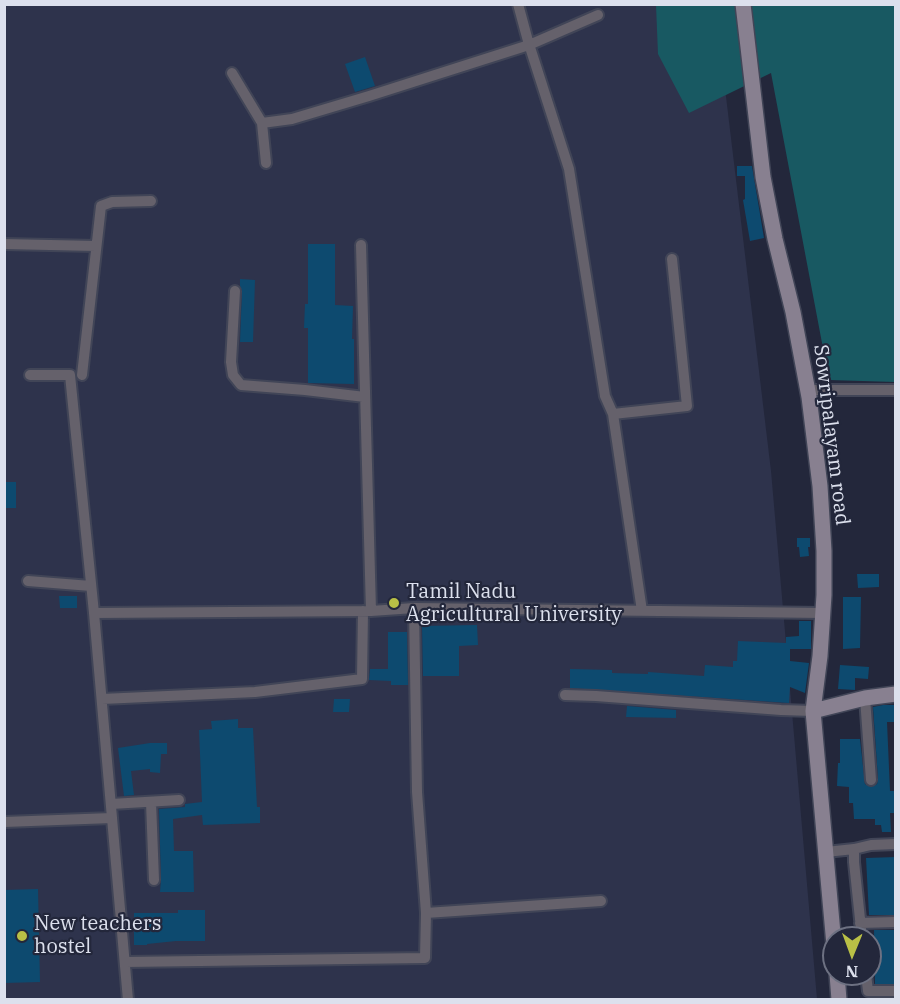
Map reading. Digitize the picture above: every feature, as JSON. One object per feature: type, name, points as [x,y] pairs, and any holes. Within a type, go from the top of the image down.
[{"type":"street","points":[[518,4],[569,169],[606,396],[613,414],[642,611]]},
{"type":"street","name":"Sowripalayam road","points":[[743,4],[763,177],[793,312],[807,390],[820,486],[824,595],[813,711],[832,926]]},
{"type":"street","points":[[262,123],[292,119],[380,93],[529,45],[598,15]]},
{"type":"street","points":[[232,73],[262,123],[267,163]]},
{"type":"street","points":[[82,375],[101,206],[112,202],[151,201]]},
{"type":"street","points":[[4,244],[96,246]]},
{"type":"street","points":[[102,699],[255,692],[362,679],[367,611],[361,245]]},
{"type":"street","points":[[613,414],[687,406],[672,259]]},
{"type":"street","points":[[235,291],[231,362],[233,375],[241,385],[365,397]]},
{"type":"street","points":[[30,375],[70,375],[102,699],[128,999]]},
{"type":"street","points":[[807,390],[896,390]]},
{"type":"street","points":[[28,581],[91,586]]},
{"type":"street","points":[[94,613],[367,611],[414,608],[823,613]]},
{"type":"street","points":[[125,962],[425,958],[426,912],[417,792],[414,608]]},
{"type":"street","points":[[565,695],[813,711],[865,698],[896,694]]},
{"type":"street","points":[[865,698],[871,780]]},
{"type":"street","points":[[111,804],[179,800]]},
{"type":"street","points":[[151,802],[154,880]]},
{"type":"street","points":[[4,822],[112,818]]},
{"type":"street","points":[[826,852],[871,845],[896,844]]},
{"type":"street","points":[[854,849],[860,926]]},
{"type":"street","points":[[426,912],[601,901]]},
{"type":"street","points":[[860,923],[896,922]]},
{"type":"street","points":[[867,986],[868,992],[896,991]]},
{"type":"shaded area","name":"Tamil Nadu Agricultural University","points":[[5,5],[715,5],[771,471],[817,999],[5,1000]]},
{"type":"shaded area","points":[[656,5],[895,5],[895,382],[829,380],[771,73],[689,113],[658,54]]},
{"type":"building","points":[[365,57],[375,86],[355,92],[345,64]]},
{"type":"building","points":[[737,166],[752,166],[764,238],[750,241],[743,200],[745,199],[745,176],[737,176]]},
{"type":"building","points":[[308,244],[335,244],[335,305],[353,306],[354,384],[308,383],[308,328],[304,328],[305,304],[308,304]]},
{"type":"building","points":[[240,279],[255,280],[253,342],[240,342],[242,291]]},
{"type":"building","points":[[4,482],[16,482],[16,508],[4,508]]},
{"type":"building","points":[[797,538],[810,538],[809,556],[800,557]]},
{"type":"building","points":[[857,574],[879,574],[879,587],[858,588]]},
{"type":"building","points":[[59,596],[77,596],[77,608],[60,608]]},
{"type":"building","points":[[843,597],[861,597],[860,648],[843,649]]},
{"type":"building","points":[[799,621],[811,621],[811,649],[790,649],[790,661],[809,663],[805,693],[790,687],[789,703],[570,688],[570,669],[612,670],[612,673],[648,674],[648,672],[704,676],[705,665],[733,667],[733,661],[737,661],[738,641],[786,643],[786,637],[799,636]]},
{"type":"building","points":[[477,625],[478,645],[459,646],[459,676],[423,676],[422,626]]},
{"type":"building","points":[[388,632],[407,632],[408,685],[391,685],[391,681],[369,680],[370,669],[388,669]]},
{"type":"building","points":[[840,665],[869,667],[868,679],[855,678],[855,690],[838,689]]},
{"type":"building","points":[[334,699],[350,699],[349,712],[333,712]]},
{"type":"building","points":[[896,705],[896,722],[887,722],[890,791],[896,791],[896,813],[890,813],[891,832],[882,832],[881,825],[875,825],[875,819],[854,819],[853,803],[849,803],[849,787],[837,786],[840,739],[860,739],[865,784],[871,787],[877,784],[873,707]]},
{"type":"building","points":[[627,706],[676,710],[676,718],[626,717]]},
{"type":"building","points":[[238,719],[238,728],[253,728],[257,807],[260,807],[260,823],[203,825],[202,815],[173,819],[174,851],[193,851],[194,892],[160,892],[159,809],[185,807],[185,804],[202,802],[199,730],[212,729],[211,721]]},
{"type":"building","points":[[167,743],[167,754],[161,754],[160,773],[150,772],[150,769],[131,771],[134,795],[124,796],[118,748]]},
{"type":"building","points":[[896,857],[896,915],[869,915],[866,858]]},
{"type":"building","name":"New teachers hostel","points":[[38,889],[40,982],[4,983],[4,890]]},
{"type":"building","points":[[178,910],[205,910],[205,941],[134,945],[134,913],[178,913]]},
{"type":"building","points":[[882,930],[896,930],[896,984],[882,984]]},
{"type":"place","name":"Tamil Nadu Agricultural University","points":[[394,603]]},
{"type":"place","name":"New teachers hostel","points":[[22,936]]}]
